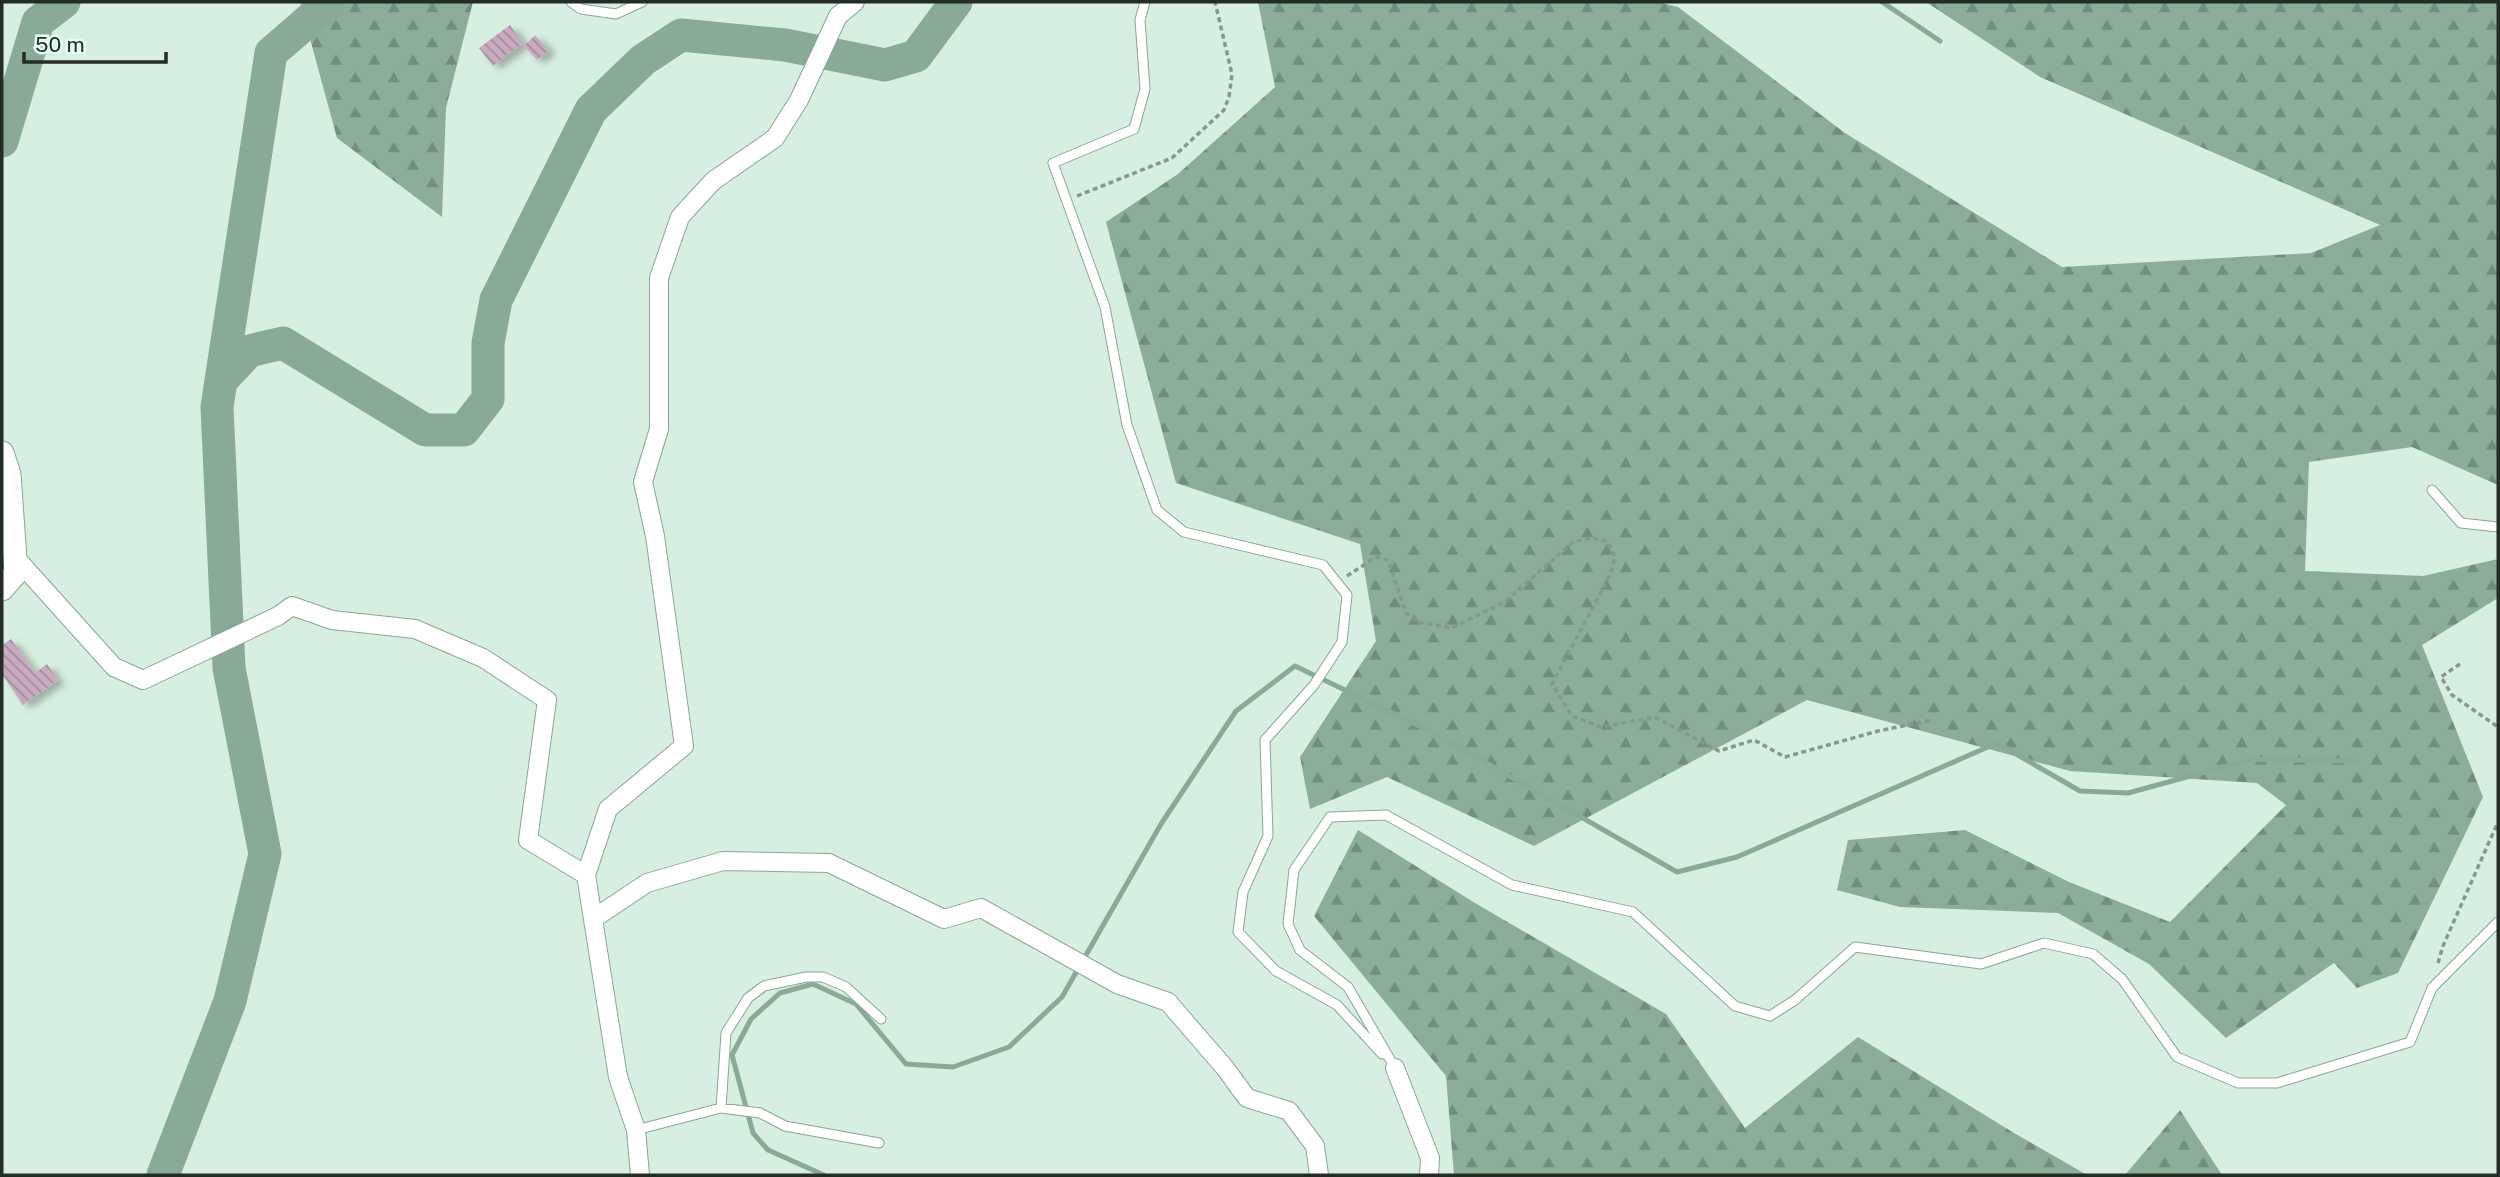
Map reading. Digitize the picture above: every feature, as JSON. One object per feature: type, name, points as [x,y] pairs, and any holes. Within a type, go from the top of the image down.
[{"type":"street","points":[[640,1175],[636,1130],[618,1077],[586,874],[608,809],[684,746],[655,536],[643,482],[659,429],[659,278],[680,217],[713,181],[775,138],[799,100],[838,16],[855,2]]},
{"type":"street","points":[[2,453],[9,474],[16,573],[2,589]]},
{"type":"street","points":[[15,557],[114,667],[143,680],[278,616],[292,606],[332,620],[415,629],[483,658],[547,700],[528,840],[586,874]]},
{"type":"street","points":[[593,919],[648,883],[723,861],[829,863],[944,919],[981,908],[1117,984],[1168,1002],[1247,1098],[1289,1111],[1315,1146],[1319,1175]]},
{"type":"street","points":[[1395,1068],[1430,1158],[1429,1175]]},
{"type":"lane","points":[[571,2],[580,9],[616,13],[642,2]]},
{"type":"lane","points":[[1145,2],[1140,20],[1145,89],[1133,129],[1052,163],[1105,307],[1127,425],[1157,510],[1184,532],[1323,565],[1347,595],[1342,642],[1314,685],[1265,740],[1268,836],[1243,892],[1238,932],[1276,971],[1337,1005],[1395,1068]]},
{"type":"lane","points":[[2432,490],[2461,523],[2498,527]]},
{"type":"lane","points":[[1395,1068],[1348,987],[1300,950],[1288,924],[1293,870],[1330,817],[1386,815],[1511,885],[1633,912],[1735,1006],[1770,1017],[1795,1000],[1855,947],[1981,964],[2044,943],[2093,954],[2122,979],[2177,1057],[2238,1083],[2277,1083],[2410,1042],[2432,988],[2498,922]]},
{"type":"lane","points":[[721,1108],[726,1033],[748,998],[764,986],[806,977],[823,977],[846,987],[881,1019]]},
{"type":"lane","points":[[636,1130],[721,1108],[760,1113],[785,1126],[879,1143]]},
{"type":"path","points":[[1067,200],[1172,158],[1224,110],[1232,74],[1215,2]]},
{"type":"path","points":[[1338,584],[1376,557],[1388,559],[1406,613],[1419,622],[1452,628],[1506,601],[1573,542],[1591,538],[1607,541],[1615,557],[1611,573],[1552,684],[1572,716],[1601,727],[1655,717],[1719,751],[1754,740],[1785,757],[1878,731],[1933,720]]},
{"type":"path","points":[[2460,664],[2441,677],[2446,686],[2452,695],[2498,727]]},
{"type":"path","points":[[2432,988],[2443,946],[2498,822]]},
{"type":"green space","points":[[300,2],[473,2],[446,108],[442,217],[337,138]]},
{"type":"green space","points":[[1258,2],[1658,2],[1678,7],[1845,133],[2062,267],[2311,253],[2380,225],[2040,77],[1926,2],[2498,2],[2498,485],[2412,447],[2309,462],[2305,571],[2423,576],[2498,559],[2498,598],[2422,645],[2483,797],[2398,973],[2357,988],[2334,963],[2226,1038],[2149,964],[2058,913],[1900,907],[1837,890],[1848,840],[1965,830],[2069,882],[2170,922],[2286,805],[2257,783],[2070,771],[1807,700],[1534,846],[1387,777],[1310,809],[1300,757],[1376,641],[1360,544],[1176,483],[1106,222],[1178,174],[1275,87]]},
{"type":"green space","points":[[1358,830],[1475,903],[1666,1014],[1745,1128],[1858,1037],[2087,1175],[1454,1175],[1446,1076],[1314,916]]},
{"type":"green space","points":[[2180,1110],[2222,1175],[2125,1175]]},
{"type":"building","points":[[510,25],[523,43],[493,66],[479,48]]},
{"type":"building","points":[[535,35],[549,50],[537,60],[524,46]]},
{"type":"building","points":[[11,639],[35,673],[47,664],[58,680],[23,705],[2,674],[2,645]]},
{"type":"waterway","points":[[2,141],[38,22],[64,2]]},
{"type":"waterway","points":[[163,1175],[230,1001],[265,854],[229,668],[217,407],[271,53],[330,2]]},
{"type":"waterway","points":[[221,381],[249,351],[283,343],[425,430],[464,430],[488,399],[488,343],[496,300],[591,110],[643,60],[681,35],[785,45],[885,65],[916,56],[956,2]]},
{"type":"waterway","points":[[1882,2],[1940,41]]},
{"type":"waterway","points":[[824,1175],[768,1150],[753,1133],[732,1055],[751,1019],[780,993],[813,984],[856,1004],[906,1064],[953,1067],[1009,1047],[1062,997],[1161,824],[1236,711],[1295,666],[1434,733],[1677,872],[1737,857],[1997,743],[2080,791],[2128,793],[2253,759],[2357,761]]}]
